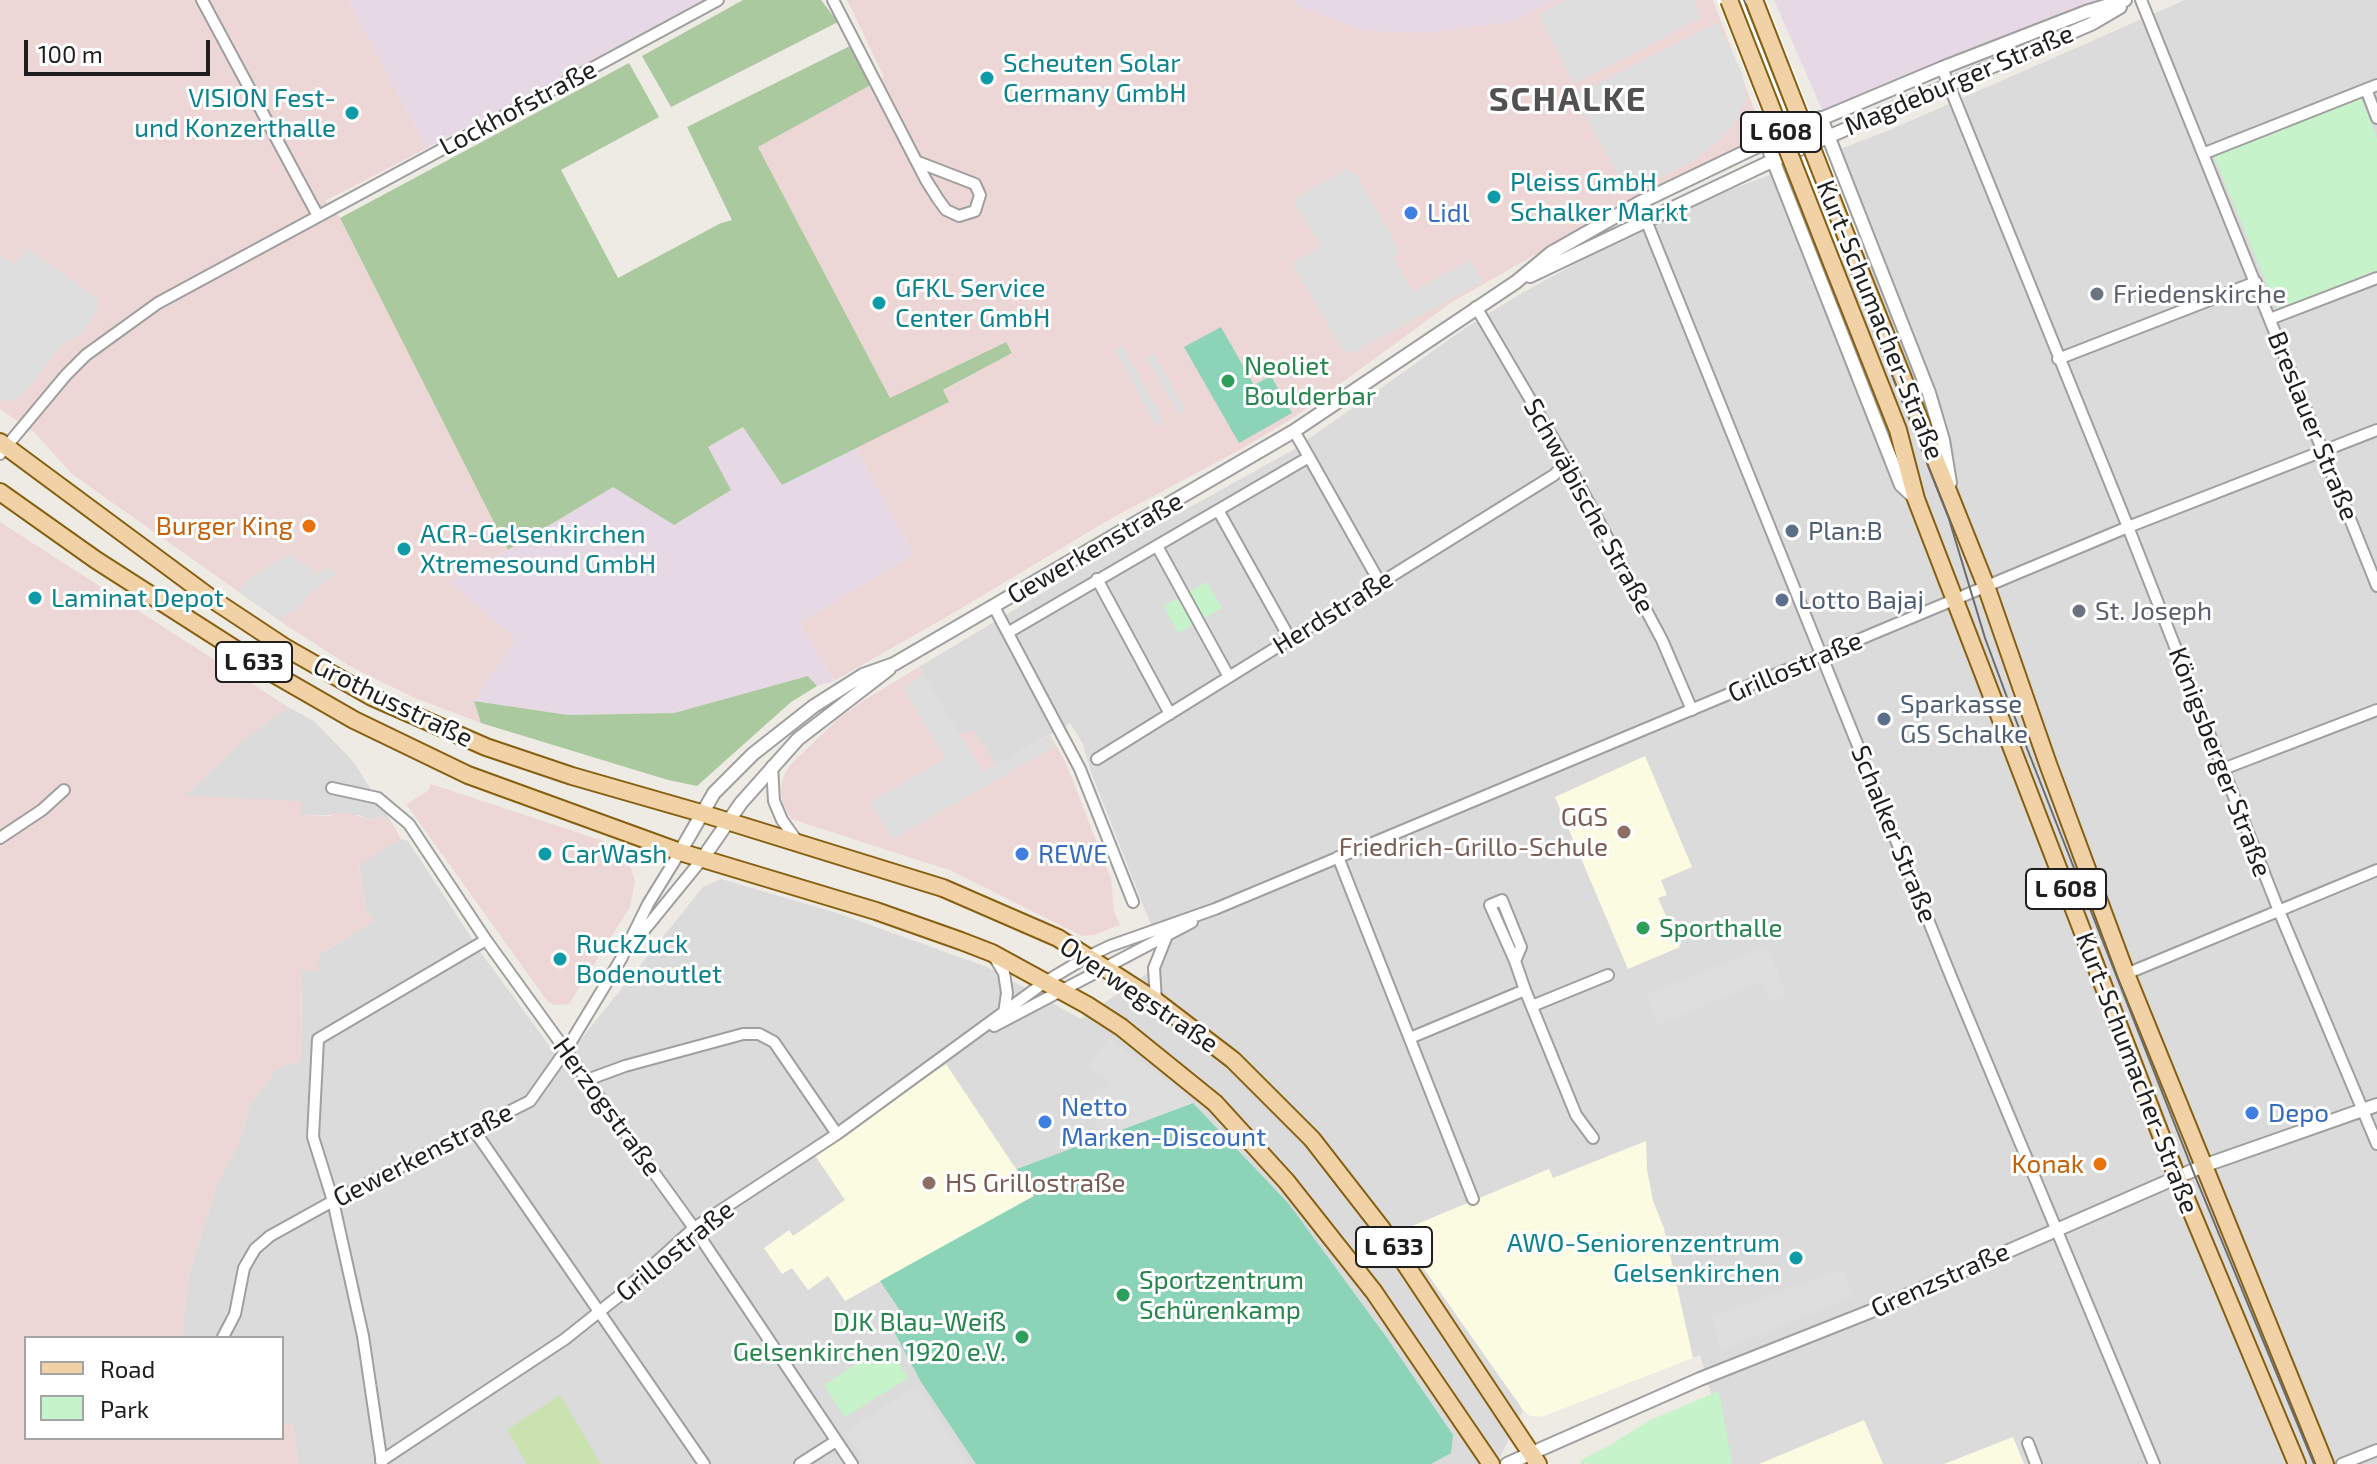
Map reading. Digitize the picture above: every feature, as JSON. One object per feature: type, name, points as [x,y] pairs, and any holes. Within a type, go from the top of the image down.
[{"type":"main road","name":"Kurt-Schumacher-Straße","points":[[1729,0],[1898,430],[1916,499],[2177,1177],[2297,1464]]},
{"type":"main road","name":"Kurt-Schumacher-Straße","points":[[1754,0],[1986,586],[2126,974],[2325,1464]]},
{"type":"main road","name":"Grothusstraße","points":[[2,448],[212,599],[286,648],[372,697],[486,747],[572,776],[701,813]]},
{"type":"main road","name":"Grothusstraße","points":[[0,492],[210,635],[354,720],[468,775],[680,852]]},
{"type":"main road","name":"Overwegstraße","points":[[701,813],[943,888],[1058,938],[1156,1001],[1233,1060],[1312,1139],[1382,1229],[1535,1458]]},
{"type":"main road","name":"Overwegstraße","points":[[680,852],[876,911],[992,953],[1121,1027],[1215,1103],[1287,1182],[1374,1292],[1491,1464]]},
{"type":"street","points":[[202,0],[318,216]]},
{"type":"street","name":"Lockhofstraße","points":[[2,448],[66,375],[124,325],[158,303],[718,0]]},
{"type":"street","points":[[833,0],[926,180],[946,210],[959,216],[975,211],[980,195],[975,184],[918,162]]},
{"type":"street","name":"Magdeburger Straße","points":[[1766,142],[1942,68],[2125,0]]},
{"type":"street","name":"Magdeburger Straße","points":[[1774,160],[2091,24],[2132,0]]},
{"type":"street","name":"Breslauer Straße","points":[[2141,0],[2377,586]]},
{"type":"street","name":"Königsberger Straße","points":[[1942,68],[2279,911],[2377,1144]]},
{"type":"street","points":[[2205,153],[2377,85]]},
{"type":"street","points":[[2366,89],[2377,118]]},
{"type":"street","name":"Kurt-Schumacher-Straße","points":[[1821,118],[1929,393],[1943,440],[1953,506]]},
{"type":"street","name":"Kurt-Schumacher-Straße","points":[[1766,142],[1901,485],[1916,499]]},
{"type":"street","name":"Gewerkenstraße","points":[[621,959],[772,766],[798,739],[894,664],[1294,431],[1516,282],[1551,253],[1639,203],[1766,142]]},
{"type":"street","name":"Gewerkenstraße","points":[[1516,282],[1774,160]]},
{"type":"street","name":"Schalker Straße","points":[[1639,203],[1952,979],[2154,1464]]},
{"type":"street","points":[[2270,319],[2377,278]]},
{"type":"street","points":[[2058,359],[2256,282]]},
{"type":"street","name":"Schwäbische Straße","points":[[1476,307],[1567,462],[1662,640],[1692,710]]},
{"type":"street","name":"Grillostraße","points":[[382,1463],[565,1339],[694,1228],[837,1134],[1045,982],[1087,957],[1215,909],[2128,527],[2377,430]]},
{"type":"street","points":[[1294,431],[1380,583]]},
{"type":"street","name":"Gewerkenstraße","points":[[1009,632],[1309,457]]},
{"type":"street","name":"Herdstraße","points":[[1097,759],[1554,475],[1567,462]]},
{"type":"street","points":[[1218,510],[1290,639]]},
{"type":"street","points":[[1157,546],[1229,677]]},
{"type":"street","points":[[1097,579],[1170,714]]},
{"type":"street","points":[[994,607],[1080,769],[1133,902]]},
{"type":"street","name":"Gewerkenstraße","points":[[224,1336],[235,1314],[244,1268],[255,1249],[270,1236],[530,1101],[566,1050],[621,959],[648,904],[714,793],[753,754],[814,706],[863,675],[894,664]]},
{"type":"street","points":[[2223,769],[2377,710]]},
{"type":"street","points":[[772,766],[774,801],[782,820],[798,843]]},
{"type":"street","name":"Herzogstraße","points":[[332,788],[368,794],[393,808],[409,824],[486,940],[694,1228],[852,1464]]},
{"type":"street","points":[[0,838],[42,810],[64,790]]},
{"type":"street","points":[[1338,857],[1473,1199]]},
{"type":"street","points":[[2126,974],[2377,870]]},
{"type":"street","points":[[1515,961],[1521,947],[1502,900],[1490,905],[1576,1115],[1593,1138]]},
{"type":"street","name":"Grillostraße","points":[[967,1039],[1103,967],[1166,938],[1215,909]]},
{"type":"street","points":[[1156,1001],[1154,968],[1166,938]]},
{"type":"street","points":[[382,1463],[363,1336],[333,1201],[313,1137],[318,1039],[486,940]]},
{"type":"street","points":[[992,953],[1004,973],[1007,993],[1004,1013]]},
{"type":"street","points":[[1532,1006],[1608,975]]},
{"type":"street","points":[[1410,1038],[1525,990]]},
{"type":"street","points":[[587,1080],[625,1066],[743,1034],[759,1034],[774,1042],[837,1134]]},
{"type":"street","name":"Grenzstraße","points":[[1507,1464],[1535,1458],[1700,1379],[1869,1312],[2203,1166],[2377,1105]]},
{"type":"street","points":[[474,1130],[704,1464]]},
{"type":"street","points":[[800,1464],[836,1441]]},
{"type":"street","points":[[2028,1443],[2036,1464]]},
{"type":"street","points":[[2342,1464],[2377,1450]]},
{"type":"shaded area","points":[[0,0],[348,0],[427,148],[325,201],[340,218],[508,550],[450,581],[516,640],[474,701],[481,723],[415,698],[353,668],[287,626],[72,474],[35,433],[0,409]]},
{"type":"shaded area","points":[[348,0],[709,0],[427,148]]},
{"type":"shaded area","points":[[847,0],[1293,0],[1300,7],[1514,21],[1556,0],[1713,0],[1764,136],[1640,195],[1452,302],[1295,417],[1105,522],[834,681],[800,623],[913,554],[856,448],[948,402],[943,391],[1012,352],[1005,342],[890,398],[758,147],[884,77]]},
{"type":"shaded area","points":[[1293,0],[1556,0],[1514,21],[1429,33],[1366,31],[1300,7]]},
{"type":"shaded area","points":[[1565,0],[1694,0],[1701,18],[1574,84],[1538,15]]},
{"type":"shaded area","points":[[1774,0],[2098,0],[1823,112]]},
{"type":"shaded area","points":[[2185,0],[2377,0],[2377,1464],[1731,1464],[1700,1355],[1542,1417],[1530,1416],[1523,1410],[1497,1464],[298,1464],[293,1424],[284,1422],[284,1336],[182,1336],[188,1276],[217,1185],[239,1144],[249,1106],[278,1067],[301,1061],[302,971],[319,955],[374,921],[365,908],[359,864],[401,839],[408,841],[482,954],[562,1063],[703,887],[721,879],[837,913],[987,967],[1081,1019],[1165,961],[1091,772],[1083,744],[1070,723],[996,765],[974,731],[958,734],[919,667],[1127,542],[1293,450],[1467,327],[1522,293],[1687,206],[1885,132]]},
{"type":"shaded area","points":[[1718,23],[1742,73],[1746,99],[1735,123],[1717,143],[1691,162],[1629,193],[1573,96]]},
{"type":"shaded area","points":[[1347,169],[1356,174],[1400,252],[1393,257],[1413,292],[1470,260],[1483,281],[1353,353],[1343,351],[1292,263],[1321,247],[1293,199]]},
{"type":"shaded area","points":[[27,248],[97,298],[98,311],[82,333],[61,345],[16,400],[0,401],[0,255],[15,264]]},
{"type":"shaded area","points":[[1123,346],[1164,422],[1156,427],[1115,350]]},
{"type":"shaded area","points":[[1154,354],[1186,410],[1178,414],[1146,358]]},
{"type":"shaded area","points":[[744,427],[782,485],[856,448],[913,554],[800,623],[834,681],[817,686],[808,676],[674,713],[568,715],[474,701],[516,640],[449,581],[509,550],[613,486],[708,447]]},
{"type":"shaded area","points":[[0,522],[288,707],[241,742],[185,796],[301,801],[301,815],[349,813],[370,820],[381,815],[394,826],[401,839],[359,865],[365,908],[374,921],[319,955],[318,971],[302,971],[301,1062],[278,1067],[249,1106],[239,1144],[217,1185],[188,1276],[182,1336],[24,1336],[24,1440],[284,1440],[284,1422],[293,1424],[298,1464],[0,1464]]},
{"type":"shaded area","points":[[289,554],[318,573],[331,567],[336,575],[310,593],[299,609],[285,614],[281,621],[238,592],[252,576]]},
{"type":"shaded area","points":[[919,667],[958,734],[974,730],[996,765],[1050,735],[1066,763],[1111,879],[1114,911],[1120,925],[1082,936],[952,871],[791,819],[783,804],[781,790],[790,765],[839,718]]},
{"type":"shaded area","points":[[924,675],[983,772],[1050,735],[1055,746],[892,840],[870,802],[945,759],[903,688]]},
{"type":"shaded area","points":[[288,707],[314,721],[353,761],[394,826],[381,815],[370,820],[359,815],[300,815],[301,802],[184,796],[241,742]]},
{"type":"shaded area","name":"GGS Friedrich-Grillo-Schule","points":[[1645,756],[1692,867],[1661,880],[1667,895],[1658,898],[1680,947],[1628,969],[1555,797]]},
{"type":"shaded area","points":[[431,784],[603,841],[628,859],[635,881],[630,907],[569,1004],[554,1005],[548,1002],[406,804],[428,791]]},
{"type":"shaded area","points":[[1767,946],[1787,995],[1770,1002],[1761,982],[1658,1025],[1646,995]]},
{"type":"shaded area","points":[[1109,1038],[1193,1103],[1102,1137],[1085,1097],[1112,1085],[1103,1075],[1087,1068]]},
{"type":"shaded area","name":"HS Grillostraße","points":[[946,1064],[1034,1196],[845,1301],[828,1276],[808,1290],[792,1268],[782,1274],[764,1248],[789,1230],[793,1236],[845,1200],[814,1154]]},
{"type":"shaded area","points":[[1646,1141],[1653,1201],[1664,1228],[1693,1358],[1542,1417],[1530,1416],[1398,1232],[1549,1169],[1553,1178]]},
{"type":"shaded area","points":[[1843,1269],[1853,1297],[1720,1351],[1712,1316]]},
{"type":"shaded area","points":[[917,1385],[968,1464],[867,1464],[845,1432]]},
{"type":"shaded area","points":[[1864,1420],[1883,1464],[1759,1464]]},
{"type":"shaded area","points":[[2013,1437],[2024,1464],[1944,1464]]},
{"type":"green space","points":[[743,0],[821,0],[838,22],[671,107],[642,56]]},
{"type":"green space","points":[[854,44],[874,83],[758,147],[890,398],[1006,342],[1012,353],[943,390],[949,402],[782,485],[743,427],[708,447],[731,490],[674,525],[613,487],[508,550],[340,218],[629,63],[659,117],[561,170],[618,278],[732,220],[687,127]]},
{"type":"green space","points":[[2361,98],[2377,138],[2377,270],[2277,309],[2214,156]]},
{"type":"green space","name":"Neoliet Boulderbar","points":[[1221,327],[1254,385],[1271,376],[1292,413],[1239,443],[1184,347]]},
{"type":"green space","points":[[1207,582],[1222,608],[1178,633],[1164,606]]},
{"type":"green space","points":[[808,676],[817,686],[791,702],[697,786],[481,723],[474,701],[568,715],[674,713]]},
{"type":"green space","name":"Sportzentrum Schürenkamp","points":[[1193,1103],[1289,1204],[1453,1435],[1451,1453],[1431,1464],[976,1464],[921,1382],[890,1324],[899,1309],[880,1281],[1034,1196],[1017,1169]]},
{"type":"green space","points":[[887,1345],[908,1378],[845,1417],[824,1385]]},
{"type":"green space","points":[[1719,1391],[1732,1464],[1581,1464],[1581,1460],[1650,1420]]},
{"type":"green space","points":[[560,1395],[601,1464],[527,1464],[507,1430]]},
{"type":"pier","points":[[1717,0],[1766,0],[1865,252],[1822,267]]},
{"type":"tram line","points":[[1744,0],[1949,519],[1985,638],[2008,700],[2195,1176],[2314,1464]]},
{"type":"place","name":"Scheuten Solar Germany GmbH","points":[[987,78]]},
{"type":"place","name":"VISION Fest- und Konzerthalle","points":[[352,113]]},
{"type":"place","name":"Pleiss GmbH Schalker Markt","points":[[1494,197]]},
{"type":"place","name":"Lidl","points":[[1411,213]]},
{"type":"place","name":"Friedenskirche","points":[[2097,294]]},
{"type":"place","name":"GFKL Service Center GmbH","points":[[879,303]]},
{"type":"place","name":"Neoliet Boulderbar","points":[[1228,381]]},
{"type":"place","name":"Burger King","points":[[309,526]]},
{"type":"place","name":"Plan:B","points":[[1792,531]]},
{"type":"place","name":"ACR-Gelsenkirchen Xtremesound GmbH","points":[[404,549]]},
{"type":"place","name":"Laminat Depot","points":[[35,598]]},
{"type":"place","name":"Lotto Bajaj","points":[[1782,600]]},
{"type":"place","name":"St. Joseph","points":[[2079,611]]},
{"type":"place","name":"Sparkasse GS Schalke","points":[[1884,719]]},
{"type":"place","name":"GGS Friedrich-Grillo-Schule","points":[[1624,832]]},
{"type":"place","name":"CarWash","points":[[545,854]]},
{"type":"place","name":"REWE","points":[[1022,854]]},
{"type":"place","name":"Sporthalle","points":[[1643,928]]},
{"type":"place","name":"RuckZuck Bodenoutlet","points":[[560,959]]},
{"type":"place","name":"Depo","points":[[2252,1113]]},
{"type":"place","name":"Netto Marken-Discount","points":[[1045,1122]]},
{"type":"place","name":"Konak","points":[[2100,1164]]},
{"type":"place","name":"HS Grillostraße","points":[[929,1183]]},
{"type":"place","name":"AWO-Seniorenzentrum Gelsenkirchen","points":[[1796,1258]]},
{"type":"place","name":"Sportzentrum Schürenkamp","points":[[1123,1295]]},
{"type":"place","name":"DJK Blau-Weiß Gelsenkirchen 1920 e.V.","points":[[1022,1337]]},
{"type":"district","name":"SCHALKE","points":[[1568,100]]}]
